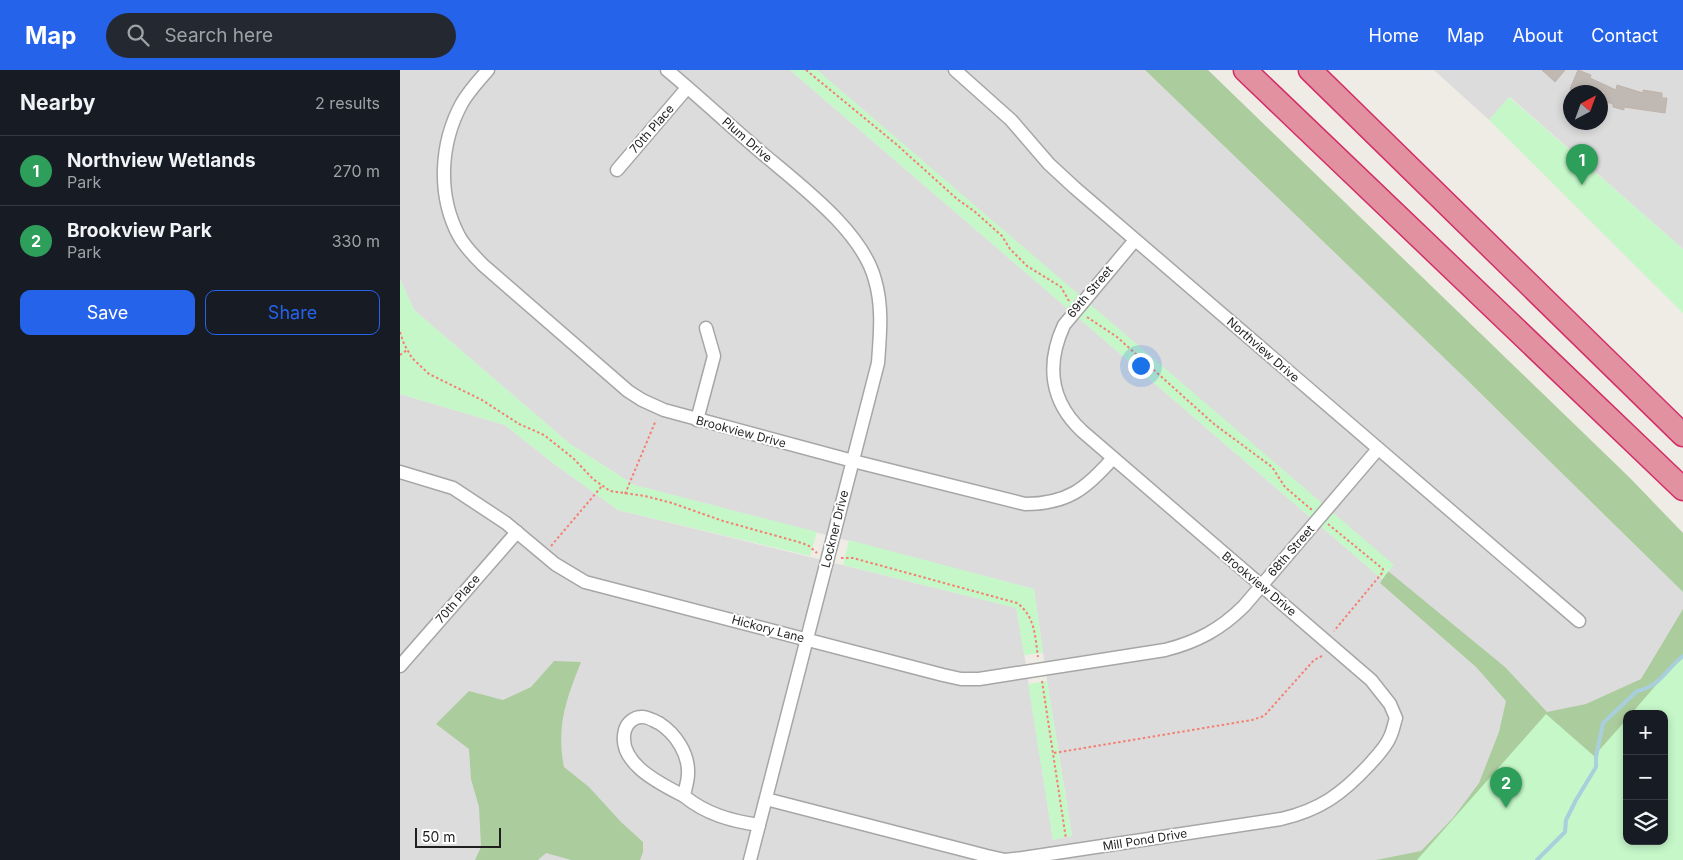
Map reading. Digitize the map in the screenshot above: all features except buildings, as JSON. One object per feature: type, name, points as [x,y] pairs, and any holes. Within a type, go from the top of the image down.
[{"type":"highway","points":[[1246,70],[1683,489]]},
{"type":"highway","points":[[1310,70],[1683,435]]},
{"type":"street","name":"Brookview Drive","points":[[488,70],[462,103],[450,129],[444,156],[445,192],[450,215],[459,236],[473,255],[628,391],[661,409],[697,420],[1011,502],[1025,504],[1041,504],[1070,496],[1096,478],[1113,458]]},
{"type":"street","name":"Plum Drive","points":[[666,70],[827,210]]},
{"type":"street","name":"Northview Drive","points":[[955,70],[1011,120],[1049,164],[1068,182],[1579,621]]},
{"type":"street","name":"70th Place","points":[[616,170],[687,88]]},
{"type":"street","name":"Lockner Drive","points":[[750,860],[878,363],[880,318],[875,279],[866,257],[842,223],[827,210]]},
{"type":"street","name":"69th Street","points":[[1082,431],[1067,414],[1059,401],[1052,370],[1057,339],[1064,325],[1076,309],[1135,240]]},
{"type":"street","points":[[697,420],[714,356],[706,328]]},
{"type":"street","name":"Brookview Drive","points":[[1082,431],[1372,680],[1390,704],[1396,718]]},
{"type":"street","name":"68th Street","points":[[1165,650],[1193,642],[1233,617],[1378,449]]},
{"type":"street","name":"Hickory Lane","points":[[400,472],[452,488],[506,523],[555,564],[585,582],[806,640],[961,678],[997,678],[1165,650]]},
{"type":"street","name":"70th Place","points":[[400,666],[517,532]]},
{"type":"street","points":[[684,796],[688,764],[676,738],[664,726],[652,720],[642,716],[631,720],[624,732],[625,745],[631,761],[644,772],[709,813],[739,822],[759,825]]},
{"type":"street","name":"Mill Pond Drive","points":[[766,799],[1005,860],[1045,856],[1281,819],[1309,811],[1334,798],[1360,775],[1382,751],[1390,738],[1396,718]]},
{"type":"path","points":[[806,70],[896,144],[957,199],[974,211],[1002,236],[1010,249],[1027,266],[1061,287],[1070,303],[1076,309],[1118,337],[1214,424],[1272,467],[1285,487],[1383,569],[1382,573],[1331,635],[1330,650],[1314,660],[1264,716],[1054,753]]},
{"type":"path","points":[[400,332],[412,358],[430,374],[482,400],[520,424],[544,435],[573,458],[593,479],[610,491],[645,496],[672,503],[723,521],[795,541],[809,546],[828,558],[853,558],[1017,603],[1028,612],[1033,623],[1067,845],[1064,852]]},
{"type":"path","points":[[400,355],[407,350]]},
{"type":"path","points":[[624,494],[661,409]]},
{"type":"path","points":[[544,555],[602,486]]},
{"type":"shaded area","points":[[400,70],[790,70],[1382,579],[1393,565],[817,70],[1145,70],[1465,378],[1683,592],[1683,654],[1631,710],[1623,710],[1623,717],[1417,860],[400,860],[400,394],[505,425],[553,463],[618,510],[1017,608],[1053,840],[1072,835],[1034,589],[634,485],[570,444],[414,310],[400,279]]},
{"type":"shaded area","points":[[1434,70],[1683,70],[1683,249],[1510,97],[1489,120]]},
{"type":"green space","points":[[790,70],[817,70],[1394,565],[1382,579]]},
{"type":"green space","points":[[1145,70],[1208,70],[1630,478],[1683,533],[1683,592],[1465,378]]},
{"type":"green space","points":[[1509,97],[1683,249],[1683,313],[1489,120]]},
{"type":"green space","points":[[400,279],[414,310],[570,444],[634,485],[817,532],[810,556],[618,510],[553,463],[505,425],[400,394]]},
{"type":"green space","points":[[849,540],[1034,589],[1043,653],[1024,655],[1016,608],[843,565]]},
{"type":"green space","points":[[1388,571],[1505,667],[1547,712],[1586,704],[1641,679],[1683,609],[1683,806],[1668,733],[1668,710],[1623,710],[1623,809],[1590,860],[1376,860],[1421,851],[1453,818],[1479,783],[1499,732],[1506,701],[1476,667],[1380,583]]},
{"type":"green space","points":[[1683,654],[1683,860],[1417,860],[1546,714],[1594,756],[1623,723],[1623,845],[1668,845],[1668,710],[1634,710]]},
{"type":"green space","points":[[554,661],[581,662],[564,713],[561,739],[564,767],[589,787],[621,822],[643,842],[643,852],[640,860],[571,860],[546,853],[538,860],[475,860],[481,847],[479,807],[471,779],[469,749],[436,724],[469,691],[503,700],[531,687]]},
{"type":"green space","points":[[1047,681],[1072,836],[1053,840],[1028,684]]},
{"type":"waterway","points":[[1537,860],[1565,832],[1566,820],[1596,767],[1596,757],[1603,723],[1637,691],[1652,686],[1657,682],[1683,656]]},
{"type":"place","name":"Northview Wetlands","points":[[1582,185]]},
{"type":"place","name":"Brookview Park","points":[[1506,808]]}]
